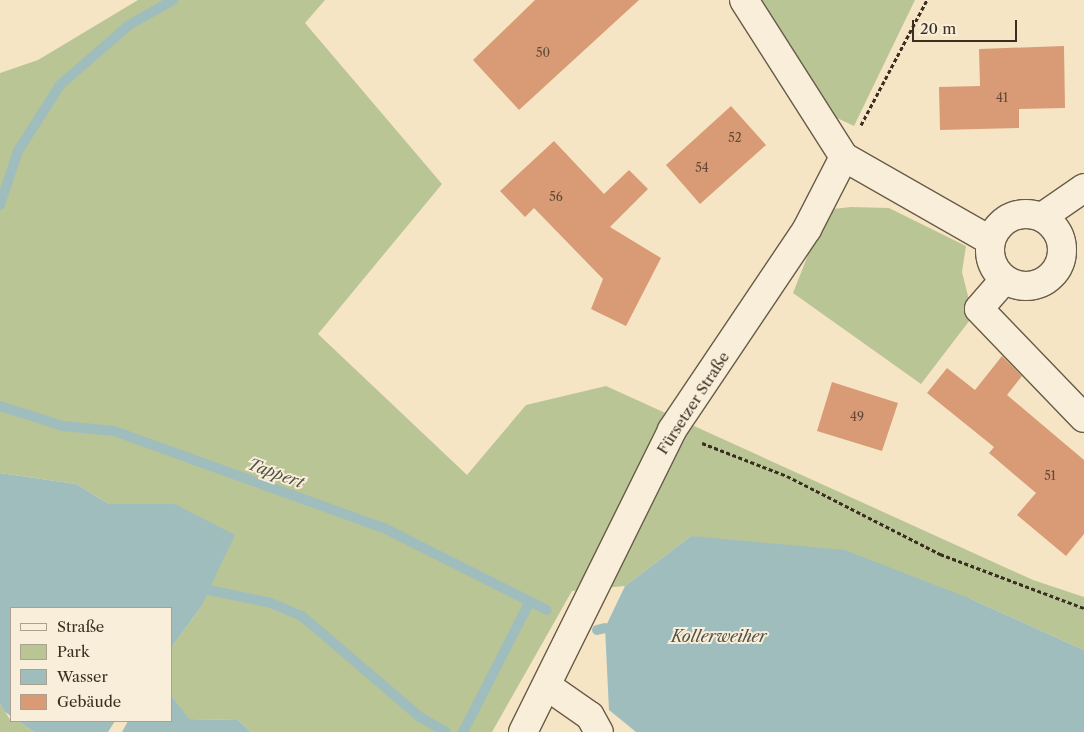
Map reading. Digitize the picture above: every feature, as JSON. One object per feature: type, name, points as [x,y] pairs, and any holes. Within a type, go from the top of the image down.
[{"type":"street","points":[[744,0],[844,157],[991,242]]},
{"type":"street","name":"Fürsetzer Straße","points":[[523,732],[547,686],[620,529],[672,430],[807,229],[844,157]]},
{"type":"street","points":[[1042,217],[1084,188]]},
{"type":"street","points":[[1026,213],[1042,217],[1058,232],[1063,250],[1057,271],[1036,286],[1019,286],[1004,280],[990,256],[991,242],[996,230],[1009,218],[1026,213]]},
{"type":"street","points":[[1004,280],[979,309],[1084,418]]},
{"type":"street","points":[[547,686],[590,716],[599,732]]},
{"type":"path","points":[[844,157],[927,0]]},
{"type":"path","points":[[672,430],[787,476],[940,554],[1084,608]]},
{"type":"green space","points":[[138,0],[325,0],[305,23],[442,184],[318,334],[467,475],[526,405],[606,386],[1033,580],[1084,597],[1084,650],[971,599],[691,536],[625,586],[572,591],[492,732],[251,732],[238,720],[188,719],[172,696],[172,647],[201,607],[175,504],[109,504],[76,484],[0,473],[0,73],[38,60]]},
{"type":"green space","points":[[753,0],[915,0],[854,126],[822,111]]},
{"type":"green space","points":[[851,207],[889,208],[966,246],[962,272],[973,316],[921,384],[793,293],[821,222],[833,209]]},
{"type":"green space","points":[[0,704],[10,722],[19,722],[34,732],[0,732]]},
{"type":"water","points":[[0,473],[76,484],[109,504],[175,504],[235,535],[201,607],[172,647],[172,607],[10,607],[10,715],[5,712],[0,704]]},
{"type":"water","name":"Kollerweiher","points":[[691,536],[845,550],[971,599],[1084,650],[1084,732],[636,732],[609,710],[605,628],[625,586]]},
{"type":"water","points":[[172,696],[189,719],[238,720],[251,732],[122,732],[127,722],[172,722]]},
{"type":"water","points":[[19,722],[114,722],[108,732],[34,732]]},
{"type":"building","points":[[535,0],[639,0],[519,110],[473,60]]},
{"type":"building","points":[[1064,46],[1065,108],[1019,109],[1019,128],[940,130],[939,87],[980,86],[979,49]]},
{"type":"building","points":[[731,106],[766,145],[700,204],[666,165]]},
{"type":"building","points":[[554,141],[604,194],[629,170],[648,189],[610,227],[661,258],[626,326],[591,309],[603,279],[534,208],[525,217],[500,191]]},
{"type":"building","points":[[1002,356],[1022,376],[1007,395],[1084,460],[1084,534],[1066,556],[1017,515],[1036,493],[989,453],[994,447],[927,393],[947,368],[975,390]]},
{"type":"building","points":[[832,382],[898,403],[882,451],[817,431]]},
{"type":"waterway","points":[[0,205],[18,151],[60,85],[129,25],[173,0]]},
{"type":"waterway","name":"Tappert","points":[[0,406],[63,426],[114,431],[384,528],[547,610]]},
{"type":"waterway","name":"Tappert","points":[[209,590],[271,603],[302,616],[420,717],[446,732]]},
{"type":"waterway","name":"Tappert","points":[[463,732],[529,603]]},
{"type":"waterway","name":"Tappert","points":[[597,630],[605,628]]}]
